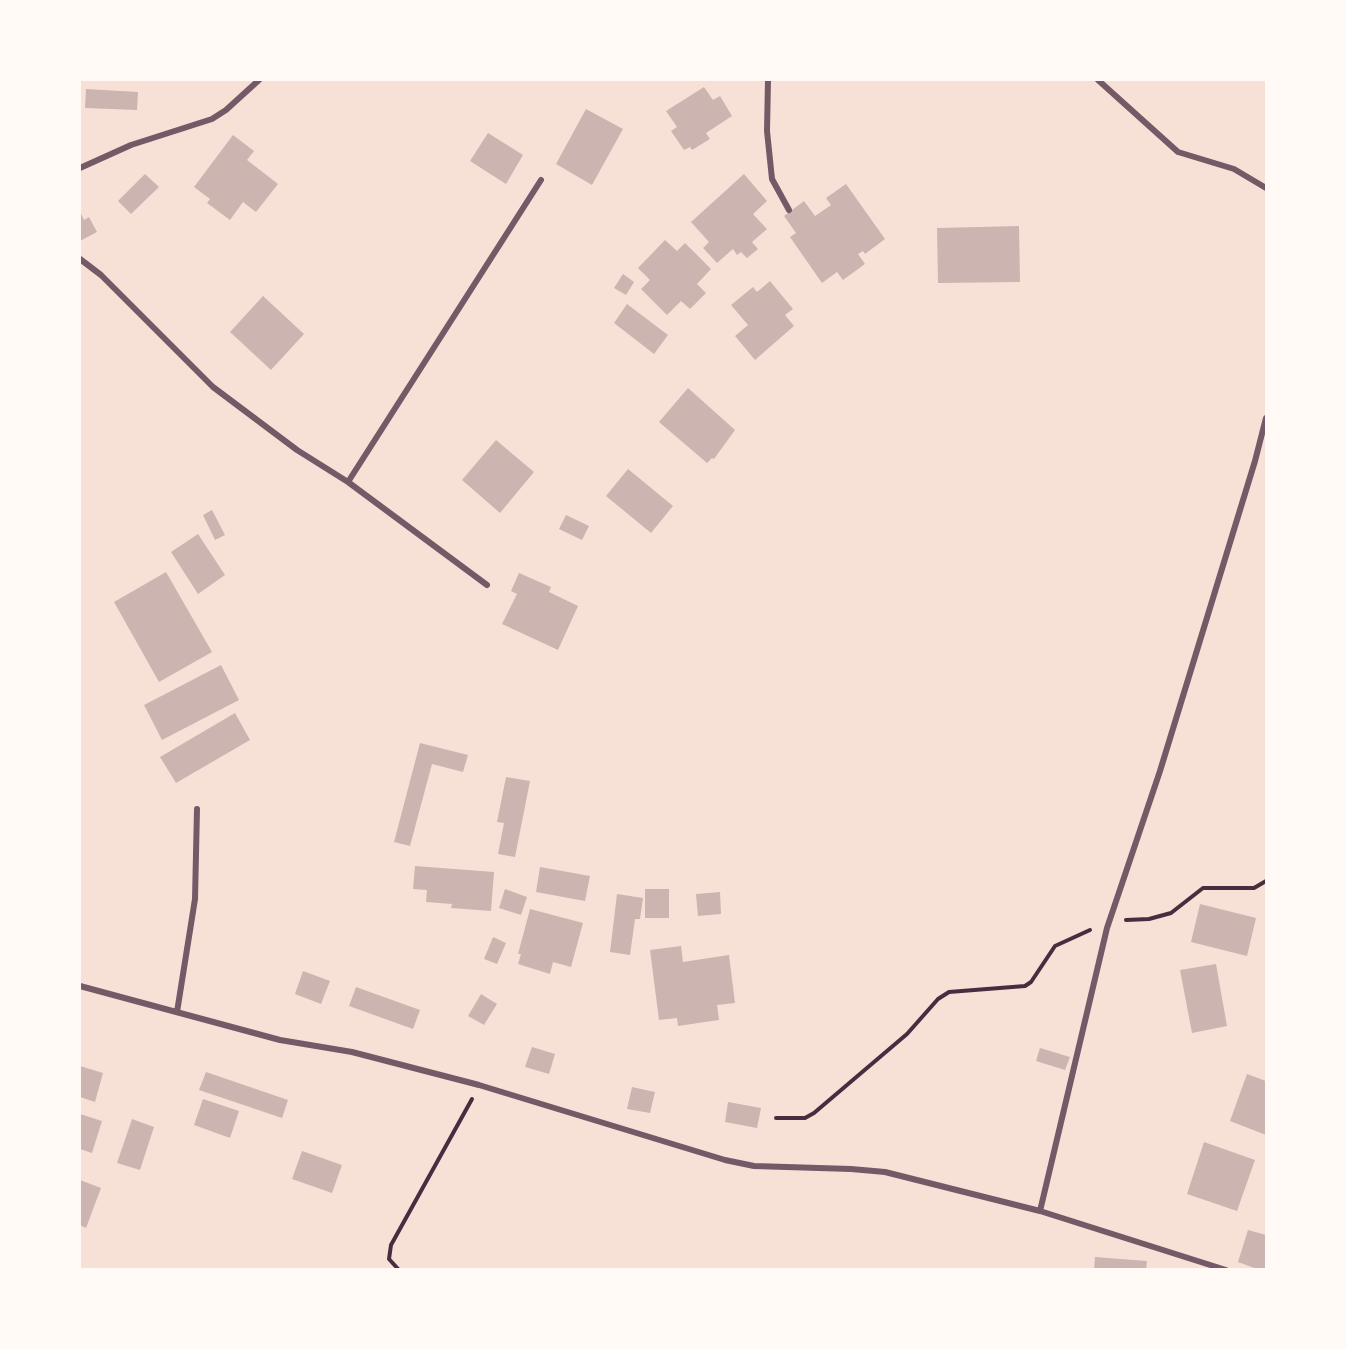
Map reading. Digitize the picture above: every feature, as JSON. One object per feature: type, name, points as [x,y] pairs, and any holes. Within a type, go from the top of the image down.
[{"type":"street","points":[[80,168],[131,145],[212,118],[226,110],[259,80]]},
{"type":"street","points":[[768,80],[767,131],[772,179],[789,210]]},
{"type":"street","points":[[1098,80],[1178,152],[1234,169],[1266,188]]},
{"type":"street","points":[[348,482],[542,180]]},
{"type":"street","points":[[80,259],[101,275],[213,387],[297,450],[348,482],[487,585]]},
{"type":"street","points":[[1040,1211],[1110,921],[1160,771],[1252,472],[1266,418]]},
{"type":"street","points":[[177,1012],[195,899],[197,809]]},
{"type":"street","points":[[80,986],[280,1040],[352,1052],[479,1085],[725,1160],[754,1166],[885,1172],[1040,1211],[1226,1269]]},
{"type":"path","points":[[776,1118],[805,1118],[814,1113],[907,1034],[938,999],[949,992],[1025,986],[1031,982],[1056,946],[1110,921],[1149,919],[1171,914],[1203,888],[1254,888],[1266,881]]},
{"type":"path","points":[[399,1269],[389,1259],[391,1245],[479,1085]]},
{"type":"building","points":[[704,87],[713,100],[720,96],[732,116],[706,133],[710,139],[692,150],[690,147],[684,150],[671,131],[677,127],[666,111]]},
{"type":"building","points":[[86,89],[138,92],[137,110],[85,108]]},
{"type":"building","points":[[586,109],[623,129],[592,185],[556,164]]},
{"type":"building","points":[[488,133],[523,155],[506,184],[470,161]]},
{"type":"building","points":[[233,135],[254,151],[247,160],[278,184],[256,212],[243,202],[230,220],[207,203],[210,199],[194,187]]},
{"type":"building","points":[[145,174],[159,187],[131,214],[118,201]]},
{"type":"building","points":[[744,174],[767,201],[753,214],[767,229],[752,242],[758,249],[747,258],[741,252],[737,255],[733,249],[717,263],[703,248],[709,242],[691,222]]},
{"type":"building","points":[[846,184],[885,239],[865,254],[863,251],[858,254],[865,264],[843,280],[837,272],[822,283],[790,237],[796,233],[784,216],[804,201],[815,216],[831,205],[826,198]]},
{"type":"building","points":[[80,211],[84,220],[89,217],[97,232],[80,241]]},
{"type":"building","points":[[1019,226],[1020,282],[938,283],[937,228]]},
{"type":"building","points":[[665,240],[677,251],[685,243],[711,269],[697,284],[706,293],[690,309],[681,301],[667,315],[641,289],[650,280],[638,268]]},
{"type":"building","points":[[623,274],[634,282],[626,295],[614,288]]},
{"type":"building","points":[[770,281],[793,309],[785,315],[794,326],[755,360],[735,336],[748,325],[731,305],[753,287],[757,292]]},
{"type":"building","points":[[263,296],[304,334],[271,370],[230,332]]},
{"type":"building","points":[[627,304],[668,335],[654,354],[614,323]]},
{"type":"building","points":[[688,388],[735,430],[714,459],[712,458],[707,463],[659,422]]},
{"type":"building","points":[[496,440],[534,472],[500,513],[462,480]]},
{"type":"building","points":[[628,469],[673,506],[651,533],[606,496]]},
{"type":"building","points":[[212,510],[225,535],[215,540],[203,515]]},
{"type":"building","points":[[566,515],[589,526],[582,540],[559,529]]},
{"type":"building","points":[[198,534],[225,575],[198,594],[171,552]]},
{"type":"building","points":[[166,572],[212,652],[159,682],[114,602]]},
{"type":"building","points":[[519,573],[551,587],[549,592],[578,606],[558,650],[502,624],[517,594],[511,591]]},
{"type":"building","points":[[221,665],[239,700],[162,740],[144,705]]},
{"type":"building","points":[[235,713],[250,740],[176,783],[160,757]]},
{"type":"building","points":[[420,743],[468,755],[463,772],[432,764],[410,846],[394,842]]},
{"type":"building","points":[[506,777],[530,781],[515,857],[498,854],[504,823],[497,822]]},
{"type":"building","points":[[415,866],[494,872],[491,911],[451,908],[452,904],[426,902],[427,890],[413,889]]},
{"type":"building","points":[[540,867],[590,876],[585,901],[536,892]]},
{"type":"building","points":[[505,889],[527,897],[521,915],[499,908]]},
{"type":"building","points":[[645,889],[669,889],[669,918],[645,918]]},
{"type":"building","points":[[720,892],[721,914],[698,916],[696,894]]},
{"type":"building","points":[[617,894],[643,898],[640,919],[635,919],[630,955],[610,952]]},
{"type":"building","points":[[1200,904],[1256,918],[1247,956],[1191,942]]},
{"type":"building","points":[[530,909],[583,923],[571,967],[553,962],[550,974],[518,964],[521,954],[518,954]]},
{"type":"building","points":[[493,937],[506,943],[497,964],[484,959]]},
{"type":"building","points":[[681,946],[683,962],[729,955],[735,1003],[717,1005],[719,1020],[678,1026],[677,1018],[659,1020],[650,950]]},
{"type":"building","points":[[1216,964],[1227,1026],[1192,1033],[1180,970]]},
{"type":"building","points":[[303,971],[330,981],[321,1004],[295,994]]},
{"type":"building","points":[[356,987],[420,1010],[413,1029],[349,1006]]},
{"type":"building","points":[[481,994],[497,1004],[484,1025],[468,1016]]},
{"type":"building","points":[[532,1047],[555,1054],[549,1074],[525,1067]]},
{"type":"building","points":[[1040,1048],[1070,1057],[1065,1070],[1036,1061]]},
{"type":"building","points":[[80,1066],[103,1073],[95,1102],[80,1097]]},
{"type":"building","points":[[206,1072],[288,1100],[282,1118],[199,1090]]},
{"type":"building","points":[[1247,1074],[1266,1081],[1266,1135],[1230,1121]]},
{"type":"building","points":[[632,1087],[655,1092],[650,1113],[627,1109]]},
{"type":"building","points":[[203,1099],[239,1111],[230,1138],[194,1125]]},
{"type":"building","points":[[728,1102],[761,1108],[757,1128],[725,1122]]},
{"type":"building","points":[[80,1114],[102,1121],[92,1153],[80,1149]]},
{"type":"building","points":[[132,1119],[154,1127],[140,1170],[117,1163]]},
{"type":"building","points":[[1204,1142],[1255,1160],[1237,1211],[1187,1194]]},
{"type":"building","points":[[302,1151],[342,1165],[332,1193],[292,1179]]},
{"type":"building","points":[[80,1180],[101,1188],[86,1228],[80,1225]]},
{"type":"building","points":[[1248,1230],[1266,1235],[1266,1270],[1238,1262]]},
{"type":"building","points":[[1095,1257],[1147,1261],[1146,1270],[1094,1270]]}]
